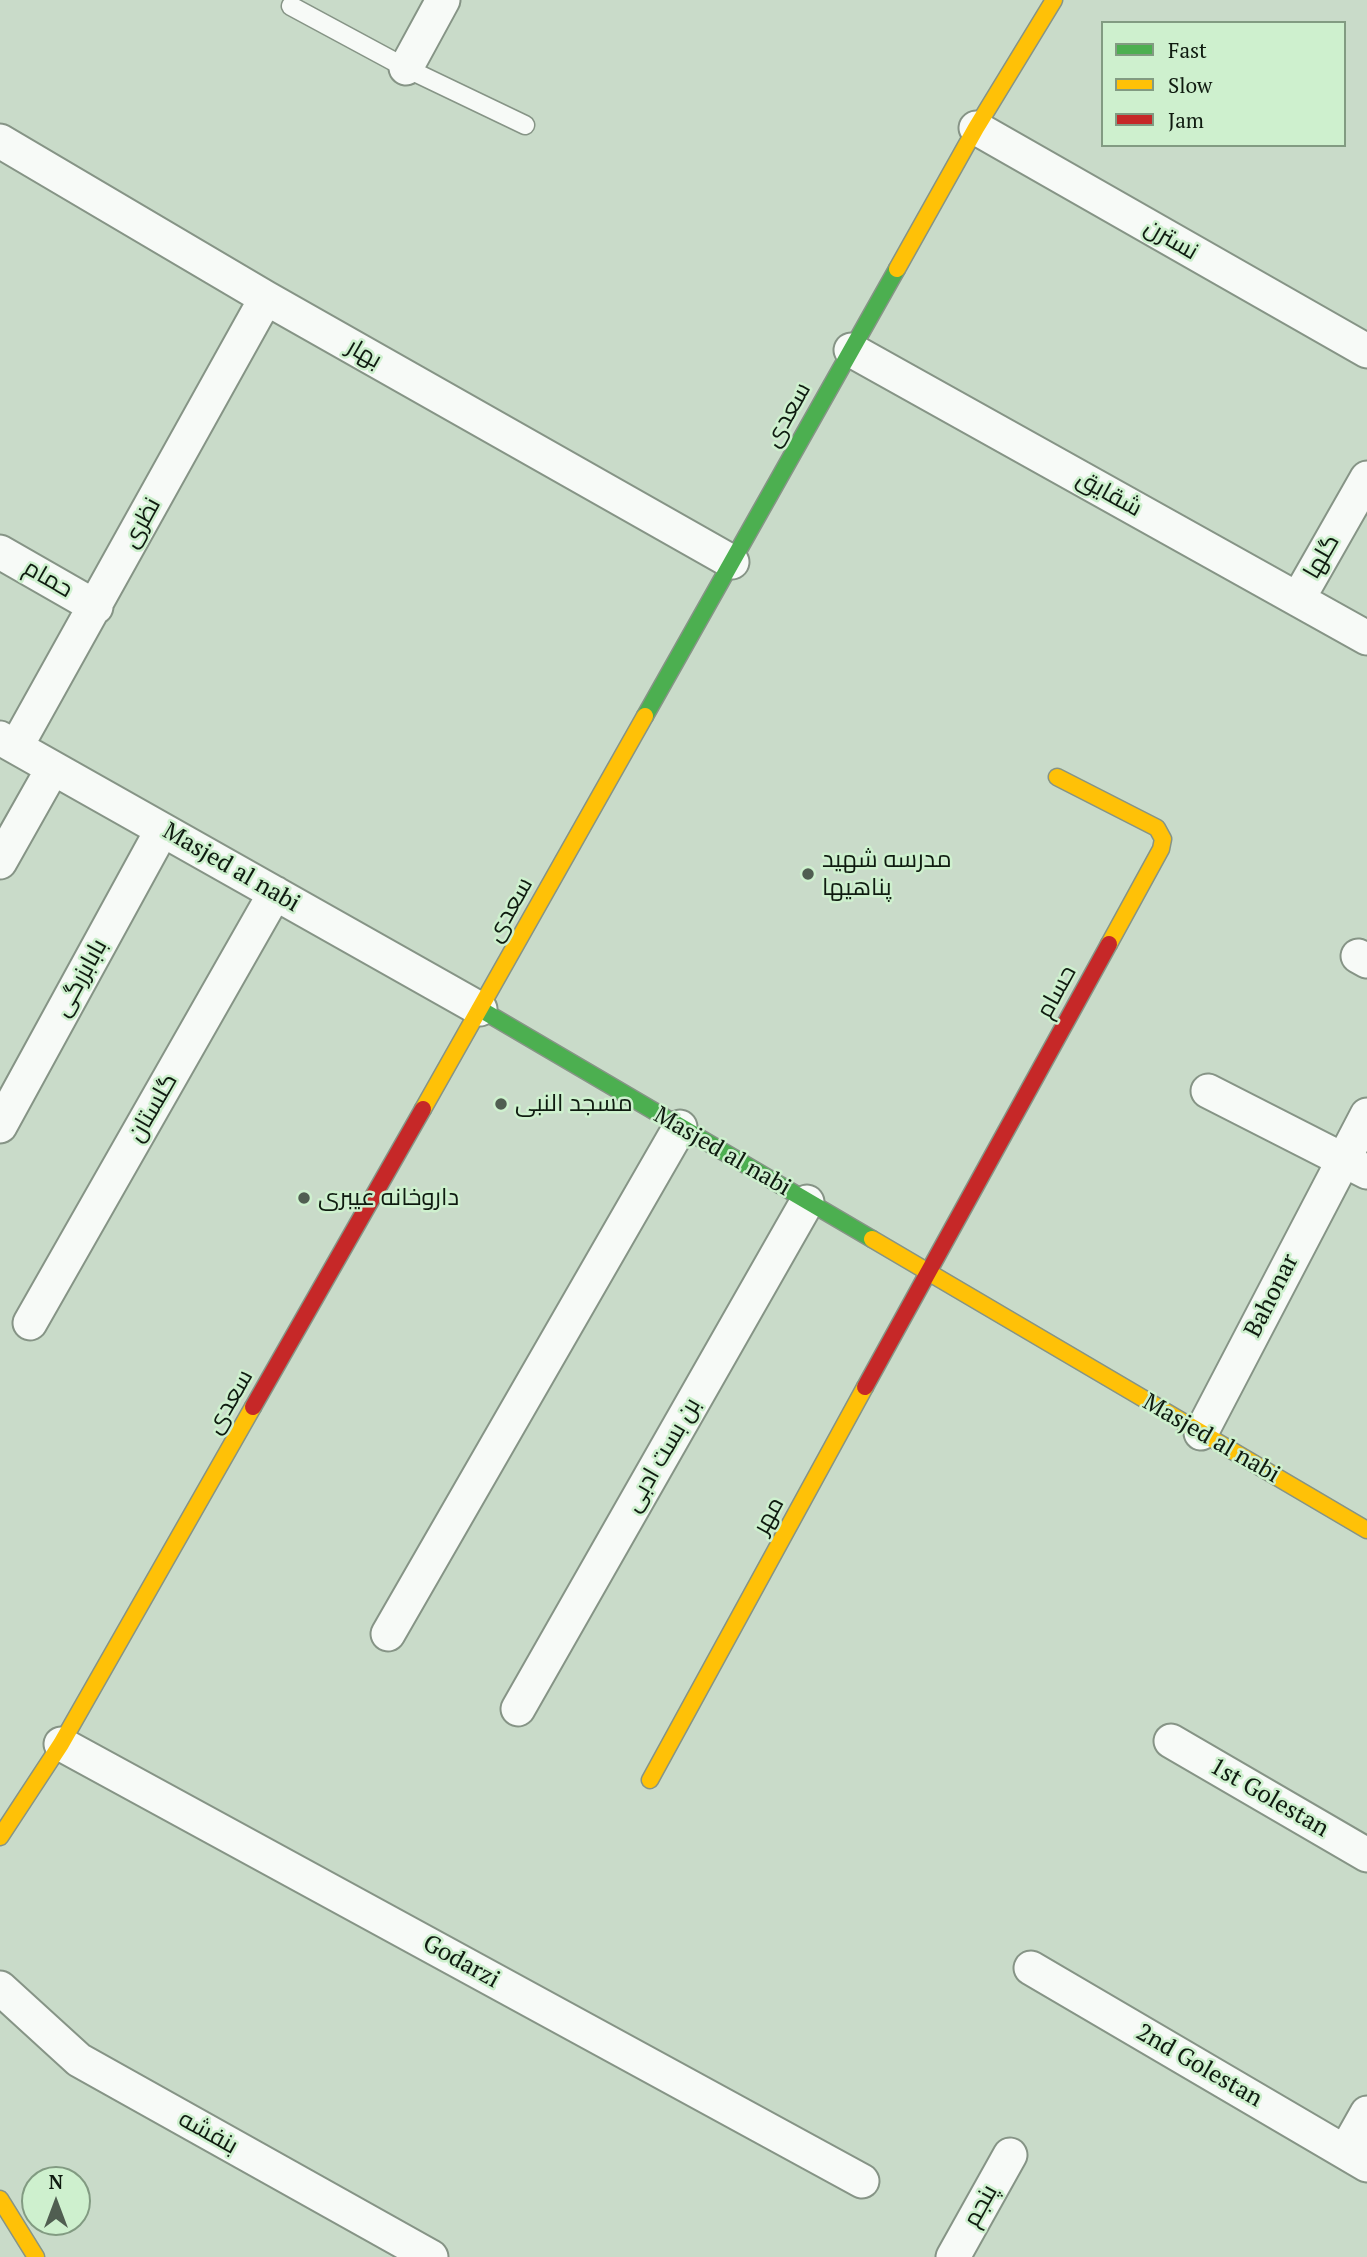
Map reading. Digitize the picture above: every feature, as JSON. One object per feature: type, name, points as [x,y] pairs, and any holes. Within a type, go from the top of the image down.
[{"type":"street","points":[[406,68],[443,0]]},
{"type":"street","name":"سعدی","points":[[0,1837],[61,1744],[480,1009],[976,128],[1054,0]]},
{"type":"street","name":"نسترن","points":[[976,128],[1367,352]]},
{"type":"street","name":"بهار","points":[[0,141],[266,298],[732,562]]},
{"type":"street","name":"نظری","points":[[8,743],[96,607],[266,298]]},
{"type":"street","name":"شقایق","points":[[851,350],[1367,638]]},
{"type":"street","name":"گلها","points":[[1298,599],[1367,478]]},
{"type":"street","name":"حمام","points":[[0,552],[96,607]]},
{"type":"street","name":"Masjed al nabi","points":[[8,743],[480,1009],[1367,1530]]},
{"type":"street","points":[[0,862],[53,768]]},
{"type":"street","name":"حسام","points":[[929,1274],[1161,849],[1163,839],[1157,828],[1057,778]]},
{"type":"street","name":"بابابزرگی","points":[[0,1126],[163,830]]},
{"type":"street","name":"گلستان","points":[[30,1323],[275,894]]},
{"type":"street","points":[[1208,1091],[1355,1166]]},
{"type":"street","name":"Bahonar","points":[[1201,1433],[1355,1166],[1367,1115]]},
{"type":"street","points":[[388,1634],[680,1127]]},
{"type":"street","name":"بن بست ادبی","points":[[518,1709],[807,1202]]},
{"type":"street","name":"مهر","points":[[650,1780],[929,1274]]},
{"type":"street","name":"1st Golestan","points":[[1171,1741],[1367,1855]]},
{"type":"street","name":"Godarzi","points":[[61,1744],[862,2181]]},
{"type":"street","name":"2nd Golestan","points":[[1031,1968],[1356,2158]]},
{"type":"street","name":"بنفشه","points":[[0,1988],[79,2060],[431,2257]]},
{"type":"street","points":[[1356,2158],[1367,2113]]},
{"type":"street","name":"پنجم","points":[[953,2257],[1010,2155]]},
{"type":"street","points":[[0,2199],[36,2257]]},
{"type":"lane","points":[[291,6],[406,68],[525,125]]},
{"type":"traffic: fast","points":[[645,716],[897,269]]},
{"type":"traffic: fast","points":[[480,1009],[872,1239]]},
{"type":"traffic: slow","points":[[897,269],[976,128],[1054,0]]},
{"type":"traffic: slow","points":[[423,1109],[645,716]]},
{"type":"traffic: slow","points":[[1057,777],[1157,828],[1163,839],[1161,849],[1109,944]]},
{"type":"traffic: slow","points":[[872,1239],[1367,1530]]},
{"type":"traffic: slow","points":[[650,1780],[865,1387]]},
{"type":"traffic: slow","points":[[0,1837],[61,1744],[253,1407]]},
{"type":"traffic: slow","points":[[0,2199],[36,2257]]},
{"type":"traffic: jam","points":[[865,1387],[1109,944]]},
{"type":"traffic: jam","points":[[253,1407],[423,1109]]},
{"type":"place","name":"مدرسه شهید پناهیها","points":[[808,874]]},
{"type":"place","name":"مسجد النبی","points":[[501,1104]]},
{"type":"place","name":"داروخانه عیبری","points":[[304,1198]]}]
